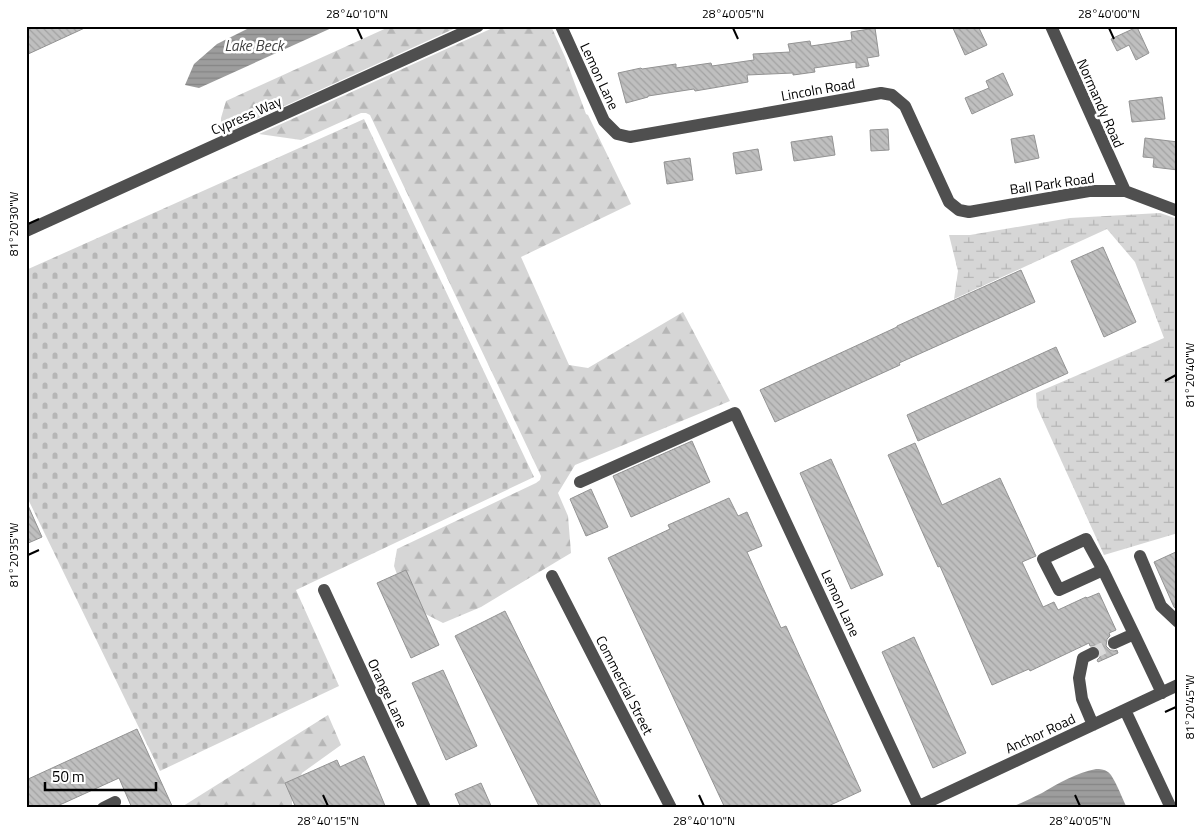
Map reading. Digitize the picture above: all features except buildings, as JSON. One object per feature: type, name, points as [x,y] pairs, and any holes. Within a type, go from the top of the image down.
[{"type":"street","name":"Cypress Way","points":[[26,231],[478,26]]},
{"type":"street","name":"Lemon Lane","points":[[561,26],[604,121],[617,134]]},
{"type":"street","name":"Normandy Road","points":[[1051,26],[1125,192]]},
{"type":"street","name":"Lincoln Road","points":[[617,134],[630,138],[881,93],[892,95],[905,106],[949,202],[959,210]]},
{"type":"street","name":"Ball Park Road","points":[[959,210],[969,212],[1089,191],[1125,192],[1178,211]]},
{"type":"street","name":"Lemon Lane","points":[[580,482],[735,413],[917,807]]},
{"type":"street","points":[[1103,570],[1059,590],[1043,559],[1086,539],[1103,570],[1162,693]]},
{"type":"street","points":[[1140,556],[1161,606],[1178,622]]},
{"type":"street","name":"Commercial Street","points":[[552,576],[671,808]]},
{"type":"street","name":"Orange Lane","points":[[324,590],[425,808]]},
{"type":"street","points":[[1114,643],[1134,634]]},
{"type":"street","points":[[1093,652],[1083,658],[1079,678],[1082,699],[1093,725]]},
{"type":"street","name":"Anchor Road","points":[[917,807],[1178,685]]},
{"type":"street","points":[[1125,710],[1171,808]]},
{"type":"street","points":[[103,808],[115,802]]},
{"type":"green space","points":[[391,26],[460,26],[232,130],[221,128],[221,118],[226,101]]},
{"type":"green space","points":[[497,26],[551,26],[565,57],[586,114],[631,204],[521,257],[569,365],[588,368],[683,312],[730,401],[575,465],[558,493],[568,516],[571,553],[481,607],[443,623],[408,605],[394,566],[397,549],[536,483],[540,480],[541,476],[370,115],[361,113],[301,140],[259,134]]},
{"type":"green space","points":[[364,119],[534,477],[296,590],[339,686],[160,771],[26,495],[26,270]]},
{"type":"green space","points":[[1160,213],[1178,219],[1178,533],[1104,555],[1037,407],[1036,393],[1164,338],[1135,262],[1107,229],[954,299],[958,271],[949,235],[970,235],[1070,218]]},
{"type":"green space","points":[[328,715],[341,745],[302,773],[292,798],[292,808],[180,808]]},
{"type":"water","name":"Lake Beck","points":[[253,26],[336,26],[199,88],[185,85],[194,64],[217,44]]},
{"type":"water","points":[[1096,769],[1105,770],[1110,774],[1127,808],[1010,808],[1068,779]]},
{"type":"tunnel","points":[[1093,653],[1114,643]]}]
